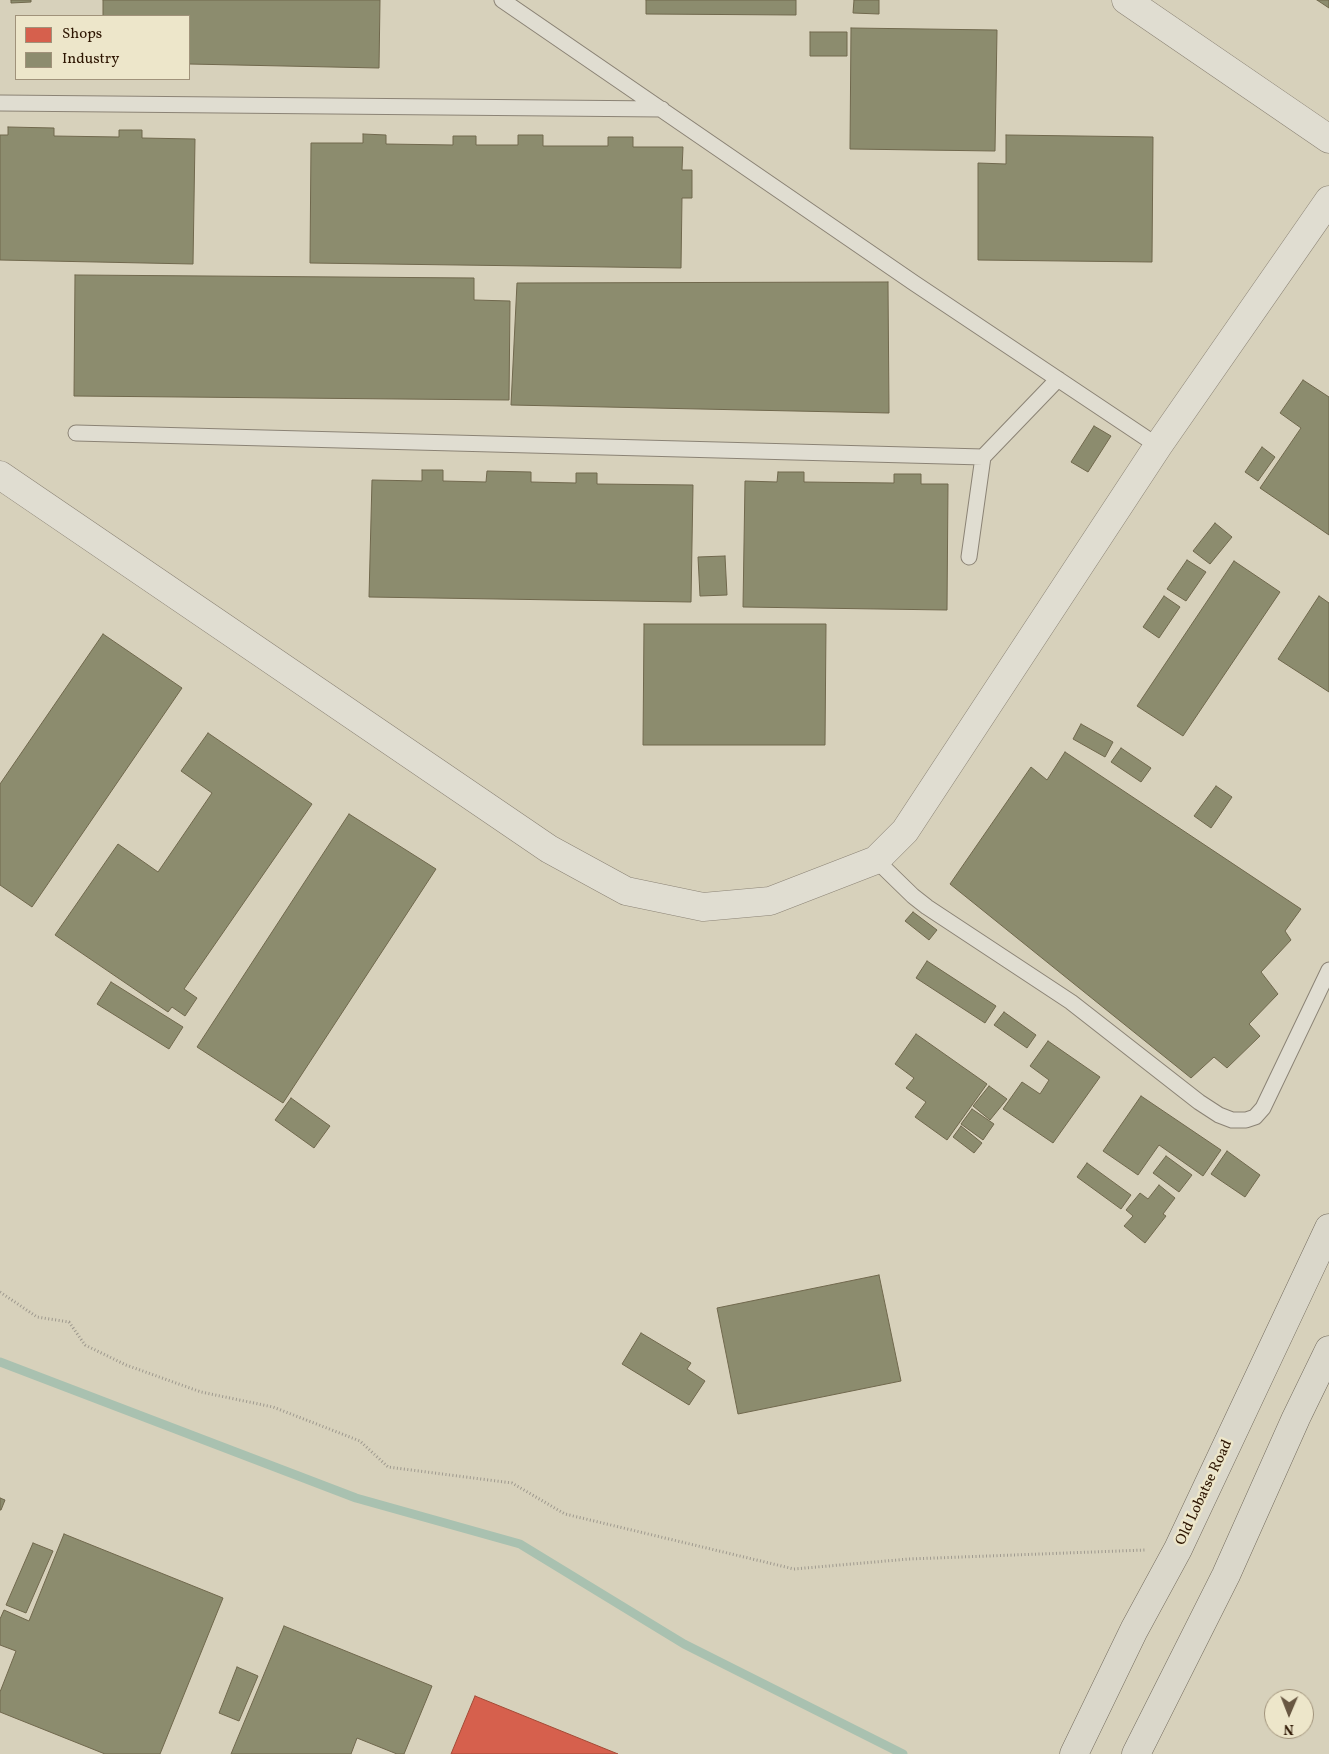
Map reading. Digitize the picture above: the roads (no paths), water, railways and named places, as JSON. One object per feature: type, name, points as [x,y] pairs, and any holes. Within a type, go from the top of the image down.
[{"type":"main road","name":"Old Lobatse Road","points":[[1074,1754],[1134,1630],[1178,1549],[1329,1228]]},
{"type":"main road","points":[[1136,1754],[1226,1575],[1296,1418],[1329,1350]]},
{"type":"street","points":[[1126,0],[1329,139]]},
{"type":"street","points":[[0,475],[549,849],[626,891],[703,907],[770,901],[876,860],[905,831],[1158,446],[1329,200]]},
{"type":"lane","points":[[502,0],[906,278],[1158,446]]},
{"type":"lane","points":[[0,103],[662,109]]},
{"type":"lane","points":[[969,557],[983,456],[1058,379]]},
{"type":"lane","points":[[76,433],[983,456]]},
{"type":"lane","points":[[876,860],[912,896],[927,907],[1071,1002],[1198,1102],[1219,1115],[1232,1120],[1246,1120],[1255,1117],[1263,1108],[1329,970]]},
{"type":"waterway","points":[[0,1362],[356,1498],[520,1544],[684,1644],[903,1754]]}]
